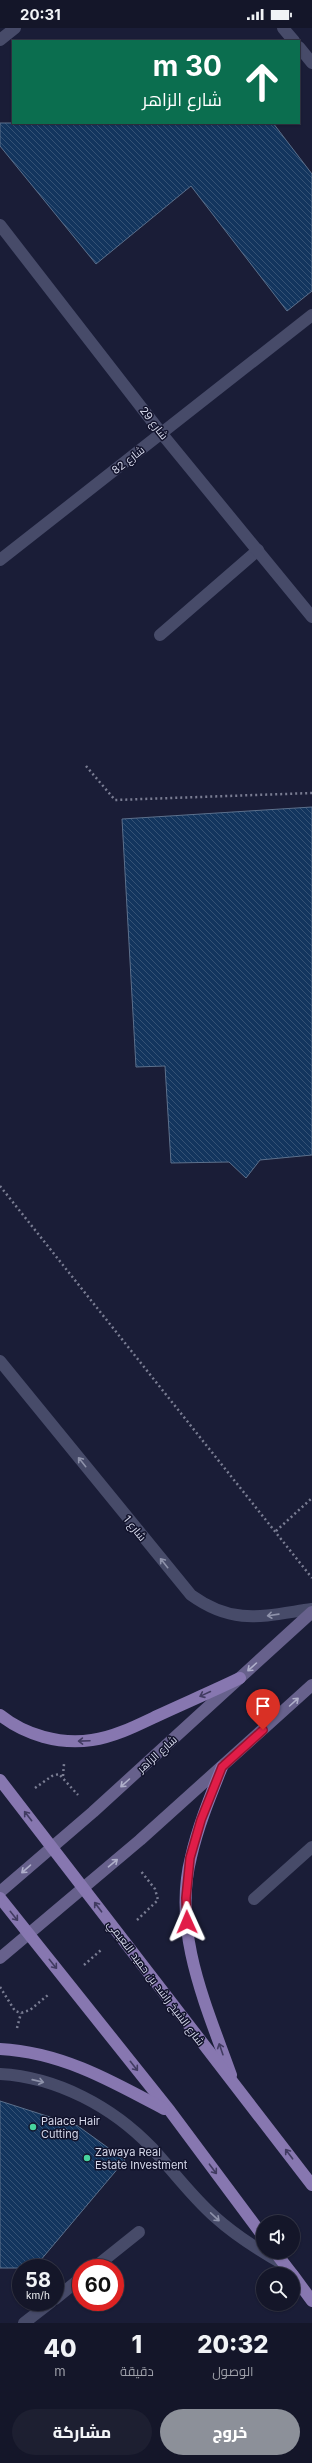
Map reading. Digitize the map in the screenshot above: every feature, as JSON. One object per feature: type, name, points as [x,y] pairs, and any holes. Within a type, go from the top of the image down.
[{"type":"main road","name":"شارع الزاهر","points":[[0,1892],[93,1812],[312,1611]]},
{"type":"main road","points":[[0,1715],[13,1725],[43,1737],[67,1741],[91,1740],[132,1727],[240,1678]]},
{"type":"main road","points":[[0,1958],[222,1767],[312,1685]]},
{"type":"main road","points":[[222,1767],[201,1820],[190,1858],[186,1898],[187,1934],[194,1970],[234,2086]]},
{"type":"main road","name":"شارع الشيخ راشد بن حميد النعيمي","points":[[0,1780],[52,1846],[234,2086],[312,2185]]},
{"type":"main road","points":[[0,1898],[170,2111],[256,2227]]},
{"type":"main road","points":[[0,2049],[44,2055],[69,2062],[94,2072],[170,2111]]},
{"type":"main road","points":[[281,2259],[287,2267]]},
{"type":"main road","points":[[300,2285],[312,2301]]},
{"type":"street","points":[[0,40],[15,28]]},
{"type":"street","points":[[283,28],[293,40]]},
{"type":"street","points":[[300,48],[312,63]]},
{"type":"street","name":"شارع 29","points":[[0,225],[162,434],[312,617]]},
{"type":"street","name":"شارع 82","points":[[0,560],[312,315]]},
{"type":"street","points":[[160,635],[258,550]]},
{"type":"street","name":"شارع 1","points":[[0,1361],[191,1596],[208,1607],[226,1615],[246,1617],[312,1611]]},
{"type":"street","points":[[254,1899],[312,1847]]},
{"type":"street","points":[[0,2074],[41,2081],[72,2091],[101,2106],[127,2125],[150,2147],[214,2216],[248,2243],[284,2267]]},
{"type":"street","points":[[105,2259],[139,2232]]},
{"type":"street","points":[[64,2291],[72,2285]]},
{"type":"street","points":[[24,2323],[39,2311]]},
{"type":"path","points":[[86,766],[115,800],[312,793]]},
{"type":"path","points":[[0,1186],[312,1578]]},
{"type":"path","points":[[276,1531],[312,1498]]},
{"type":"building","points":[[0,123],[274,124],[312,174],[312,291],[287,311],[191,186],[96,264],[0,146]]},
{"type":"building","points":[[312,807],[312,1155],[260,1160],[246,1178],[229,1162],[171,1163],[165,1066],[136,1067],[122,819]]},
{"type":"building","points":[[0,2101],[78,2126],[125,2160],[42,2259],[12,2259],[12,2268],[0,2268]]},
{"type":"place","name":"Palace Hair Cutting","points":[[33,2127]]},
{"type":"place","name":"Zawaya Real Estate Investment","points":[[87,2158]]},
{"type":"route","points":[[187,1922],[186,1898],[190,1858],[201,1820],[222,1767],[263,1730]]}]
